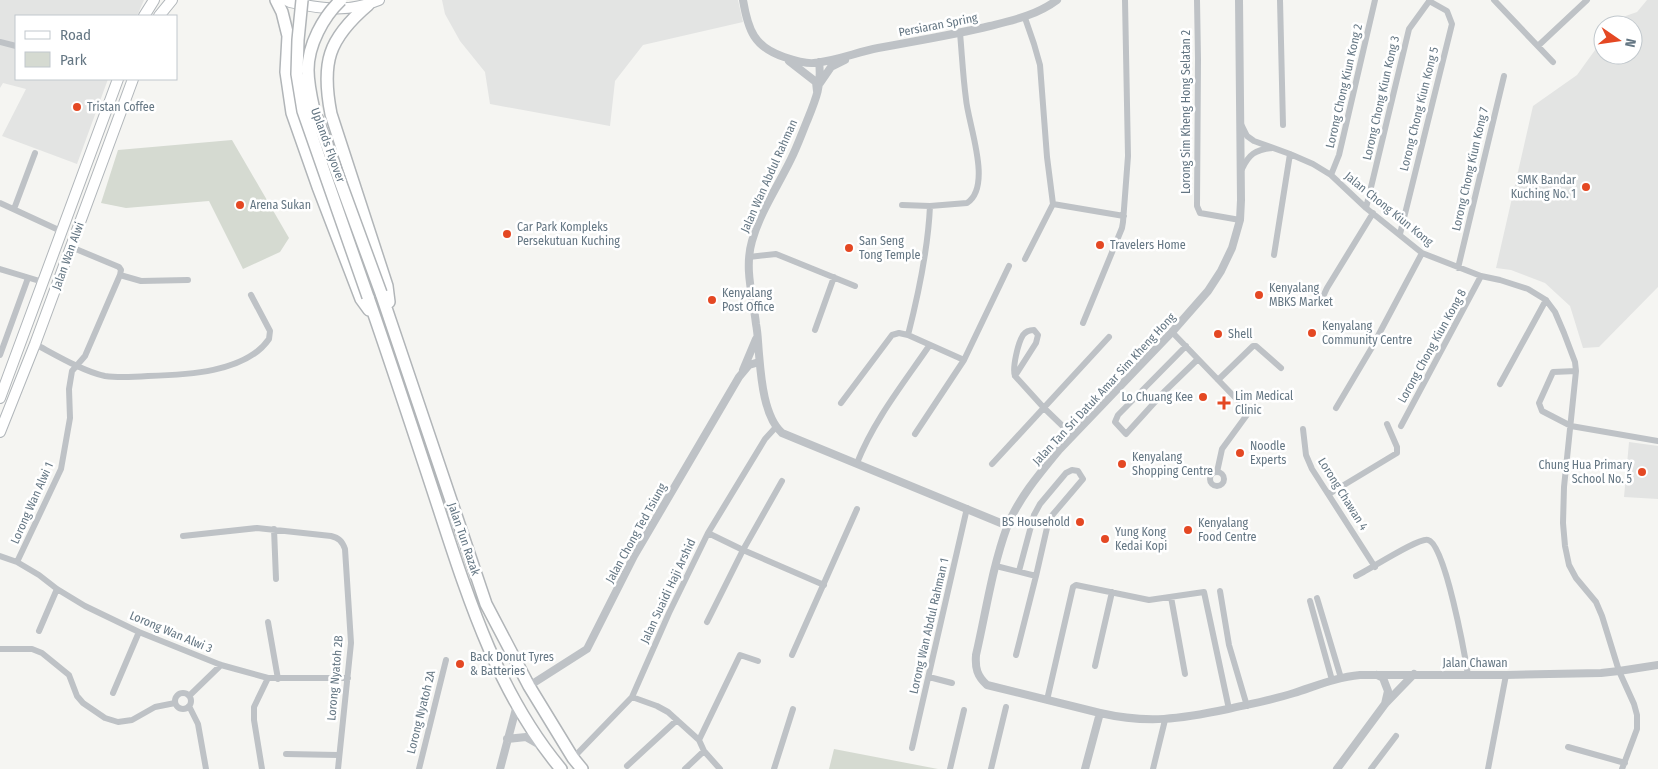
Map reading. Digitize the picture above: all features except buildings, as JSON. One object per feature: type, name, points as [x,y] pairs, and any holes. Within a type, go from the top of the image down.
[{"type":"highway","points":[[276,0],[286,23],[288,36],[286,72],[292,112],[318,187],[361,299],[378,324]]},
{"type":"highway","name":"Uplands Flyover","points":[[302,0],[297,74],[303,111],[368,296]]},
{"type":"highway","name":"Uplands Flyover","points":[[341,0],[317,33],[310,53],[308,69],[309,88],[314,110],[382,293]]},
{"type":"highway","points":[[368,5],[336,39],[328,62],[326,77],[327,96],[331,114],[387,286],[392,324]]},
{"type":"highway","name":"Jalan Tun Razak","points":[[382,293],[486,604],[529,686],[573,758],[582,769]]},
{"type":"highway","name":"Jalan Tun Razak","points":[[368,296],[472,609],[517,705],[542,746],[561,769]]},
{"type":"main road","points":[[160,15],[172,0]]},
{"type":"main road","points":[[286,0],[331,10],[368,5],[379,0]]},
{"type":"main road","points":[[145,15],[153,1]]},
{"type":"main road","name":"Jalan Wan Alwi","points":[[0,398],[118,80]]},
{"type":"main road","name":"Jalan Wan Alwi","points":[[0,432],[35,344],[133,80]]},
{"type":"street","points":[[742,0],[747,22],[756,41],[762,47],[784,57],[805,62],[819,62]]},
{"type":"street","name":"Persiaran Spring","points":[[819,62],[876,48],[960,34],[1025,18],[1057,0]]},
{"type":"street","points":[[1083,323],[1122,228],[1124,216],[1128,156],[1125,0]]},
{"type":"street","name":"Lorong Sim Kheng Hong Selatan 2","points":[[1197,0],[1197,206],[1200,213],[1240,220]]},
{"type":"street","name":"Jalan Tan Sri Datuk Amar Sim Kheng Hong","points":[[1239,0],[1242,169],[1240,220],[1232,248],[1222,271],[1200,300],[1073,436],[1024,496],[1008,526],[996,566],[975,666],[980,679],[987,685],[1117,717],[1165,720],[1247,706],[1341,678],[1376,674],[1414,674]]},
{"type":"street","points":[[1280,0],[1283,125]]},
{"type":"street","name":"Lorong Chong Kiun Kong 2","points":[[1331,176],[1339,155],[1375,0]]},
{"type":"street","points":[[1494,0],[1554,62]]},
{"type":"street","points":[[1538,46],[1587,0]]},
{"type":"street","name":"Lorong Chong Kiun Kong 3","points":[[1366,208],[1409,29],[1429,1]]},
{"type":"street","name":"Lorong Chong Kiun Kong 5","points":[[1400,234],[1452,24],[1448,11],[1429,1]]},
{"type":"street","points":[[1025,18],[1040,65],[1047,157],[1053,204],[1025,260]]},
{"type":"street","points":[[902,205],[930,206],[967,202],[976,193],[979,185],[976,144],[966,100],[960,34]]},
{"type":"street","points":[[0,42],[15,46]]},
{"type":"street","points":[[820,84],[832,67],[856,54]]},
{"type":"street","points":[[784,57],[816,82],[818,93]]},
{"type":"street","name":"Jalan Wan Abdul Rahman","points":[[776,427],[767,406],[760,366],[749,285],[749,258],[756,229],[792,158],[818,93],[820,84],[819,62]]},
{"type":"street","name":"Lorong Chong Kiun Kong 7","points":[[1458,268],[1504,76]]},
{"type":"street","name":"Jalan Chong Kiun Kong","points":[[1241,124],[1247,136],[1254,141],[1313,164],[1331,176],[1366,208],[1422,253],[1481,276],[1528,289],[1546,300],[1555,312],[1575,362],[1576,372],[1564,487],[1563,523],[1565,546],[1569,565],[1576,578],[1596,602],[1619,671],[1634,704],[1637,729],[1624,766]]},
{"type":"street","points":[[1242,169],[1246,159],[1252,153],[1260,149],[1275,148]]},
{"type":"street","points":[[14,209],[35,153]]},
{"type":"street","points":[[1274,255],[1290,154]]},
{"type":"street","points":[[0,203],[63,232]]},
{"type":"street","points":[[1053,204],[1124,216]]},
{"type":"street","points":[[908,335],[921,283],[929,238],[930,206]]},
{"type":"street","points":[[1320,303],[1327,288],[1373,213]]},
{"type":"street","points":[[71,247],[119,267],[121,270],[120,275],[141,281],[188,280]]},
{"type":"street","points":[[1336,408],[1371,349],[1422,253]]},
{"type":"street","points":[[749,258],[776,254],[855,286]]},
{"type":"street","points":[[915,434],[964,360],[1009,266]]},
{"type":"street","points":[[0,269],[43,282]]},
{"type":"street","name":"Lorong Wan Alwi 1","points":[[17,562],[61,469],[70,418],[71,376],[85,356],[120,275]]},
{"type":"street","name":"Lorong Chong Kiun Kong 8","points":[[1401,426],[1481,276]]},
{"type":"street","points":[[0,355],[28,278]]},
{"type":"street","points":[[815,330],[834,278]]},
{"type":"street","points":[[35,344],[77,365],[105,376],[178,375],[216,369],[240,361],[256,352],[269,339],[270,331],[251,296]]},
{"type":"street","points":[[1500,384],[1546,300]]},
{"type":"street","points":[[1015,376],[1036,343],[1038,335],[1034,330],[1028,330],[1023,336],[1012,370],[1015,376],[1044,408],[1073,436]]},
{"type":"street","points":[[1172,332],[1249,412],[1222,448],[1217,472]]},
{"type":"street","points":[[841,402],[892,335],[899,333],[908,335],[964,360]]},
{"type":"street","name":"Jalan Chong Ted Tsiung","points":[[529,686],[587,649],[634,556],[742,371],[757,337]]},
{"type":"street","points":[[992,464],[1109,337]]},
{"type":"street","points":[[857,463],[864,444],[877,421],[929,346]]},
{"type":"street","points":[[1186,346],[1118,415],[1115,422],[1126,434],[1164,392],[1198,359]]},
{"type":"street","points":[[1218,380],[1253,346],[1256,346],[1281,368]]},
{"type":"street","points":[[742,371],[760,366]]},
{"type":"street","points":[[1576,372],[1553,372],[1539,403],[1542,411],[1571,426],[1658,441]]},
{"type":"street","points":[[1329,494],[1397,453],[1398,447],[1387,424]]},
{"type":"street","points":[[776,427],[782,433],[1008,526]]},
{"type":"street","name":"Jalan Suaidi Haji Arshid","points":[[573,758],[632,697],[669,612],[708,533],[765,439],[776,427]]},
{"type":"street","name":"Lorong Chawan 4","points":[[1303,429],[1308,460],[1375,567]]},
{"type":"street","points":[[1016,655],[1049,519],[1084,479],[1078,471],[1072,470],[1066,473],[1037,509],[1019,571]]},
{"type":"street","points":[[707,622],[743,550],[782,481]]},
{"type":"street","name":"Lorong Wan Abdul Rahman 1","points":[[912,748],[967,508]]},
{"type":"street","points":[[792,655],[857,509]]},
{"type":"street","points":[[183,536],[257,528],[274,529],[276,579]]},
{"type":"street","name":"Lorong Nyatoh 2B","points":[[274,529],[331,536],[343,542],[345,549],[351,643],[338,769]]},
{"type":"street","points":[[708,533],[824,585]]},
{"type":"street","points":[[1356,576],[1418,542],[1426,539],[1430,540],[1434,544],[1446,571],[1462,639],[1468,675]]},
{"type":"street","name":"Lorong Wan Alwi 3","points":[[0,556],[17,562],[85,606],[139,632],[220,665],[268,678],[348,678]]},
{"type":"street","points":[[996,566],[1036,576]]},
{"type":"street","points":[[1047,700],[1073,587],[1080,585],[1150,600],[1204,592],[1229,709]]},
{"type":"street","points":[[39,631],[57,589]]},
{"type":"street","points":[[1220,591],[1229,645],[1247,706]]},
{"type":"street","points":[[1095,666],[1112,592]]},
{"type":"street","points":[[1170,597],[1186,674]]},
{"type":"street","points":[[1317,598],[1341,678]]},
{"type":"street","points":[[1310,601],[1332,680]]},
{"type":"street","points":[[268,622],[278,679]]},
{"type":"street","points":[[114,693],[139,632]]},
{"type":"street","points":[[0,649],[37,650],[48,656],[69,675],[76,696],[99,714],[118,722],[132,720],[155,707],[175,703]]},
{"type":"street","points":[[699,740],[740,655],[758,661]]},
{"type":"street","name":"Lorong Nyatoh 2A","points":[[419,769],[446,660]]},
{"type":"street","points":[[189,696],[220,665]]},
{"type":"street","name":"Jalan Chawan","points":[[1414,674],[1506,675],[1619,671],[1658,665]]},
{"type":"street","points":[[1376,674],[1383,678],[1388,692],[1385,704]]},
{"type":"street","points":[[1337,769],[1385,704],[1414,674]]},
{"type":"street","points":[[1488,769],[1506,675]]},
{"type":"street","points":[[929,677],[952,683]]},
{"type":"street","points":[[262,769],[254,720],[254,708],[268,678]]},
{"type":"street","points":[[175,703],[177,696],[180,694],[189,696]]},
{"type":"street","points":[[189,696],[191,703],[189,706],[199,732],[206,769]]},
{"type":"street","points":[[632,697],[668,712],[699,740],[704,752],[720,769]]},
{"type":"street","points":[[175,703],[183,709],[189,706]]},
{"type":"street","points":[[500,769],[517,705]]},
{"type":"street","points":[[991,769],[1006,707]]},
{"type":"street","points":[[774,769],[792,709]]},
{"type":"street","points":[[950,769],[964,710]]},
{"type":"street","points":[[1086,769],[1100,713]]},
{"type":"street","points":[[627,766],[677,720]]},
{"type":"street","points":[[1153,769],[1165,720]]},
{"type":"street","points":[[1371,769],[1396,736]]},
{"type":"street","points":[[507,739],[526,737],[542,746]]},
{"type":"street","points":[[1568,747],[1624,766]]},
{"type":"street","points":[[685,769],[704,752]]},
{"type":"street","points":[[286,754],[338,755]]},
{"type":"shaded area","points":[[0,0],[144,0],[137,15],[15,15],[15,80],[108,80],[77,164],[2,136],[26,89],[3,83],[0,88]]},
{"type":"shaded area","points":[[442,0],[738,0],[743,22],[643,45],[615,81],[610,126],[490,104],[485,72],[460,41],[445,14]]},
{"type":"shaded area","name":"SMK Bandar Kuching No. 1","points":[[1647,0],[1658,0],[1658,287],[1599,347],[1583,348],[1570,306],[1545,283],[1511,270],[1496,268],[1533,106],[1577,75],[1593,53],[1593,65],[1643,65],[1643,15],[1628,15],[1637,12]]},
{"type":"shaded area","name":"Chung Hua Primary School No. 5","points":[[1629,442],[1658,446],[1658,499],[1624,497]]},
{"type":"green space","name":"Arena Sukan","points":[[232,140],[289,238],[280,252],[243,269],[209,201],[126,208],[101,203],[118,150]]},
{"type":"green space","points":[[834,749],[938,769],[829,769]]},
{"type":"place","name":"Tristan Coffee","points":[[77,107]]},
{"type":"place","name":"SMK Bandar Kuching No. 1","points":[[1586,187]]},
{"type":"place","name":"Arena Sukan","points":[[240,205]]},
{"type":"place","name":"Car Park Kompleks Persekutuan Kuching","points":[[507,234]]},
{"type":"place","name":"Travelers Home","points":[[1100,245]]},
{"type":"place","name":"San Seng Tong Temple","points":[[849,248]]},
{"type":"place","name":"Kenyalang MBKS Market","points":[[1259,295]]},
{"type":"place","name":"Kenyalang Post Office","points":[[712,300]]},
{"type":"place","name":"Kenyalang Community Centre","points":[[1312,333]]},
{"type":"place","name":"Shell","points":[[1218,334]]},
{"type":"place","name":"Lo Chuang Kee","points":[[1203,397]]},
{"type":"place","name":"Lim Medical Clinic","points":[[1224,403]]},
{"type":"place","name":"Noodle Experts","points":[[1240,453]]},
{"type":"place","name":"Kenyalang Shopping Centre","points":[[1122,464]]},
{"type":"place","name":"Chung Hua Primary School No. 5","points":[[1642,472]]},
{"type":"place","name":"BS Household","points":[[1080,522]]},
{"type":"place","name":"Kenyalang Food Centre","points":[[1188,530]]},
{"type":"place","name":"Yung Kong Kedai Kopi","points":[[1105,539]]},
{"type":"place","name":"Back Donut Tyres & Batteries","points":[[460,664]]}]
